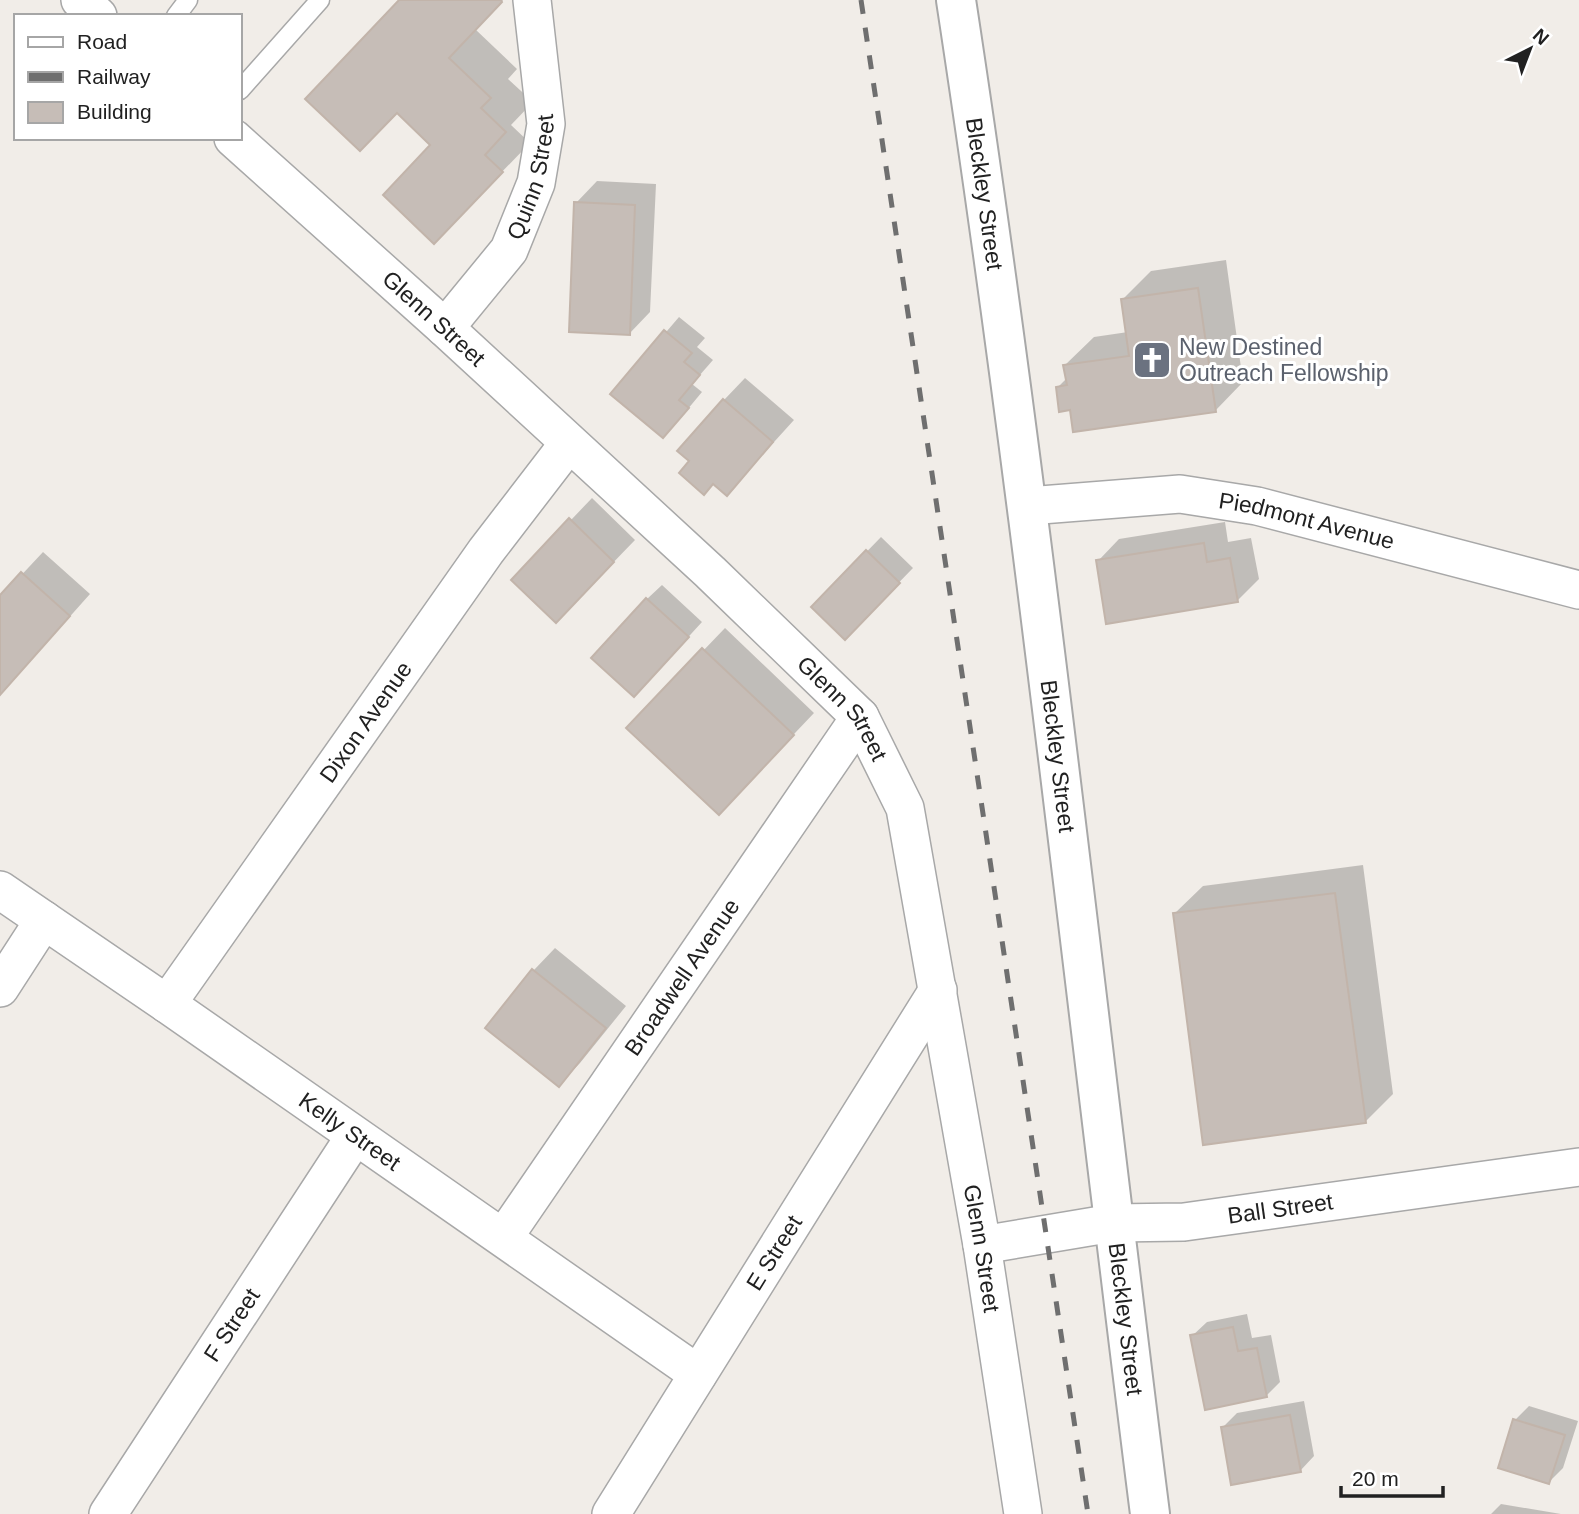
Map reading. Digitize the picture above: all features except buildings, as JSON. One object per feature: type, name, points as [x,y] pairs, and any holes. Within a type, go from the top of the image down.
[{"type":"street","points":[[80,0],[95,14]]},
{"type":"street","name":"Quinn Street","points":[[445,328],[509,250],[536,183],[546,124],[532,0]]},
{"type":"street","name":"Bleckley Street","points":[[956,0],[991,230],[1028,506],[1150,1514]]},
{"type":"street","name":"Glenn Street","points":[[235,140],[445,328],[710,572],[860,717],[905,808],[982,1245],[1023,1514]]},
{"type":"street","name":"Dixon Avenue","points":[[167,1004],[486,551],[569,443]]},
{"type":"street","name":"Piedmont Avenue","points":[[1028,506],[1180,494],[1257,506],[1579,590]]},
{"type":"street","name":"Broadwell Avenue","points":[[504,1237],[860,717]]},
{"type":"street","name":"Kelly Street","points":[[0,890],[698,1374]]},
{"type":"street","points":[[0,988],[44,920]]},
{"type":"street","name":"E Street","points":[[611,1514],[938,990]]},
{"type":"street","name":"F Street","points":[[108,1514],[355,1136]]},
{"type":"street","name":"Ball Street","points":[[982,1245],[1113,1223],[1184,1222],[1579,1167]]},
{"type":"lane","points":[[242,88],[320,0]]},
{"type":"railway","points":[[861,0],[1088,1514]]},
{"type":"place","name":"New Destined Outreach Fellowship","points":[[1152,360]]}]
